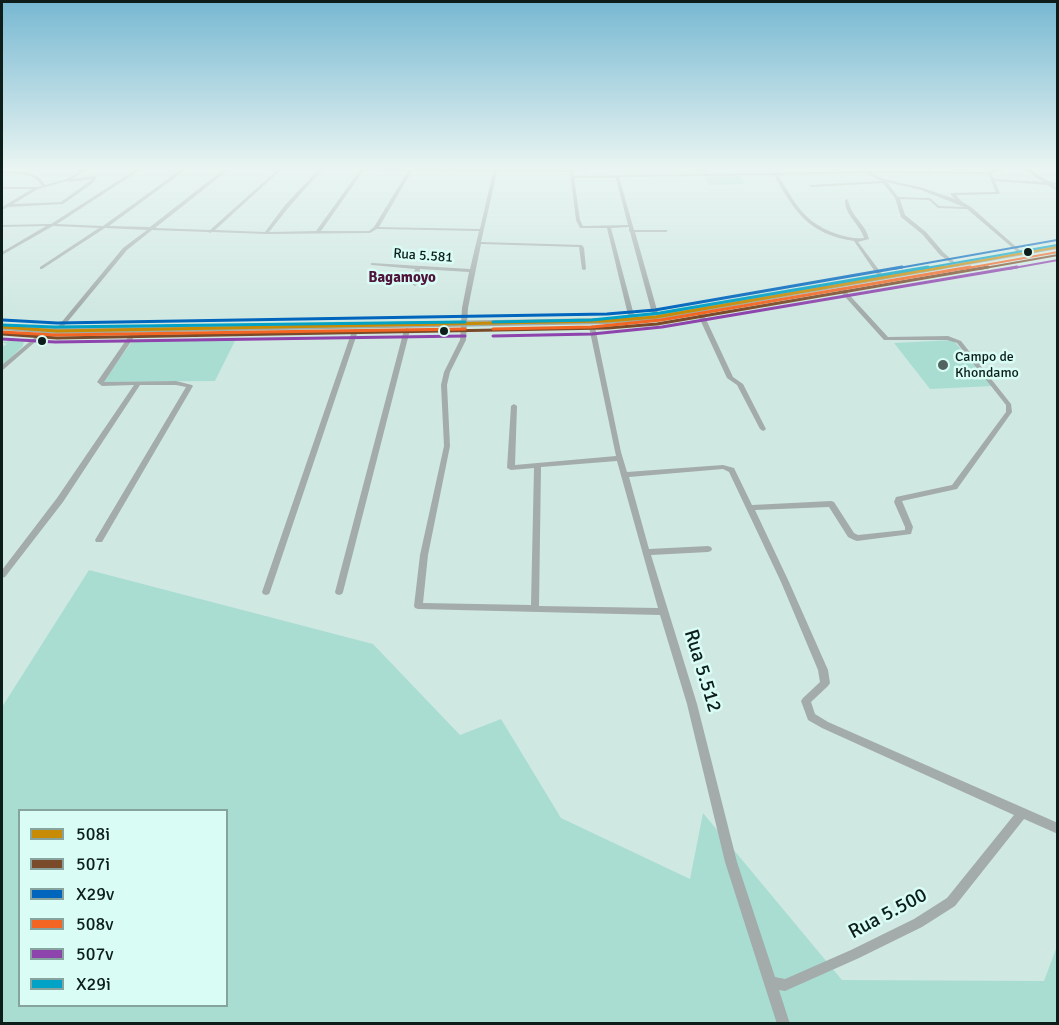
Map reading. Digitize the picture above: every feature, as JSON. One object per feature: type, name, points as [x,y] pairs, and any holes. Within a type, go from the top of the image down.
[{"type":"highway","points":[[499,328],[656,317],[1025,253],[1058,250]]},
{"type":"highway","points":[[2,327],[57,331],[592,327],[700,314],[1058,250]]},
{"type":"highway","points":[[2,332],[40,335],[133,334],[465,327]]},
{"type":"street","points":[[2,254],[66,216]]},
{"type":"street","points":[[42,268],[120,216]]},
{"type":"street","points":[[57,331],[118,256],[170,216]]},
{"type":"street","points":[[210,232],[228,216]]},
{"type":"street","points":[[266,233],[279,216]]},
{"type":"street","points":[[317,233],[329,216]]},
{"type":"street","points":[[2,226],[52,225],[266,233],[370,232],[376,228],[383,216]]},
{"type":"street","points":[[485,216],[465,308],[465,327],[461,345],[447,372],[444,385],[447,446],[423,555],[418,606],[663,612]]},
{"type":"street","points":[[578,216],[582,227],[666,231]]},
{"type":"street","points":[[626,216],[656,317]]},
{"type":"street","points":[[802,216],[809,224],[856,242],[882,278]]},
{"type":"street","points":[[853,216],[868,238],[856,242]]},
{"type":"street","points":[[903,216],[924,233],[955,265]]},
{"type":"street","points":[[979,216],[1025,253]]},
{"type":"street","points":[[609,227],[632,319]]},
{"type":"street","points":[[376,228],[482,230]]},
{"type":"street","points":[[479,243],[580,246],[584,269]]},
{"type":"street","name":"Rua 5.581","points":[[372,264],[472,272]]},
{"type":"street","points":[[415,284],[418,268]]},
{"type":"street","points":[[750,508],[831,504],[851,535],[856,538],[908,532],[909,527],[898,502],[899,499],[954,487],[1009,412],[1009,405],[959,342],[948,338],[886,339],[841,289]]},
{"type":"street","points":[[700,314],[730,378],[740,384],[763,429]]},
{"type":"street","name":"Rua 5.512","points":[[592,327],[620,458],[663,612],[692,704],[731,862],[784,1023]]},
{"type":"street","points":[[339,592],[407,330]]},
{"type":"street","points":[[266,592],[355,331]]},
{"type":"street","points":[[99,540],[190,386],[176,383],[107,385],[100,382],[133,334]]},
{"type":"street","points":[[2,368],[40,335]]},
{"type":"street","points":[[2,575],[60,500],[138,384]]},
{"type":"street","points":[[514,406],[511,468],[620,458]]},
{"type":"street","points":[[535,609],[538,465]]},
{"type":"street","points":[[625,475],[729,467],[750,508],[823,670],[825,683],[806,701],[811,717],[1058,830]]},
{"type":"street","points":[[648,552],[708,549]]},
{"type":"street","name":"Rua 5.500","points":[[772,983],[785,985],[855,954],[918,924],[951,902],[1022,814]]},
{"type":"green space","points":[[24,339],[23,346],[2,366],[2,347],[7,344],[2,342]]},
{"type":"green space","points":[[236,339],[215,381],[103,382],[133,340]]},
{"type":"green space","name":"Campo de Khondamo","points":[[953,340],[993,386],[930,389],[894,343]]},
{"type":"green space","points":[[89,570],[373,644],[460,735],[501,719],[561,818],[690,879],[703,813],[842,980],[1044,981],[1057,946],[1057,1023],[2,1023],[2,707]]},
{"type":"transit line","name":"X29v","points":[[3,320],[57,323],[607,314],[655,310],[1057,240]]},
{"type":"transit line","name":"X29i","points":[[493,322],[592,320],[660,313],[1057,245]]},
{"type":"transit line","name":"508i","points":[[2,327],[57,331],[607,321],[656,317],[1058,247]]},
{"type":"transit line","name":"508v","points":[[493,329],[592,327],[661,320],[1058,252]]},
{"type":"transit line","name":"507i","points":[[2,334],[57,338],[608,328],[657,324],[1058,255]]},
{"type":"transit line","name":"507v","points":[[493,336],[592,334],[662,327],[1058,260]]},
{"type":"transit line","name":"X29i","points":[[2,325],[55,327],[465,322]]},
{"type":"transit line","name":"508v","points":[[2,332],[55,335],[465,329]]},
{"type":"transit line","name":"507v","points":[[2,339],[55,342],[465,336]]},
{"type":"place","name":"Campo de Khondamo","points":[[943,365]]},
{"type":"district","name":"Bagamoyo","points":[[402,278]]}]
